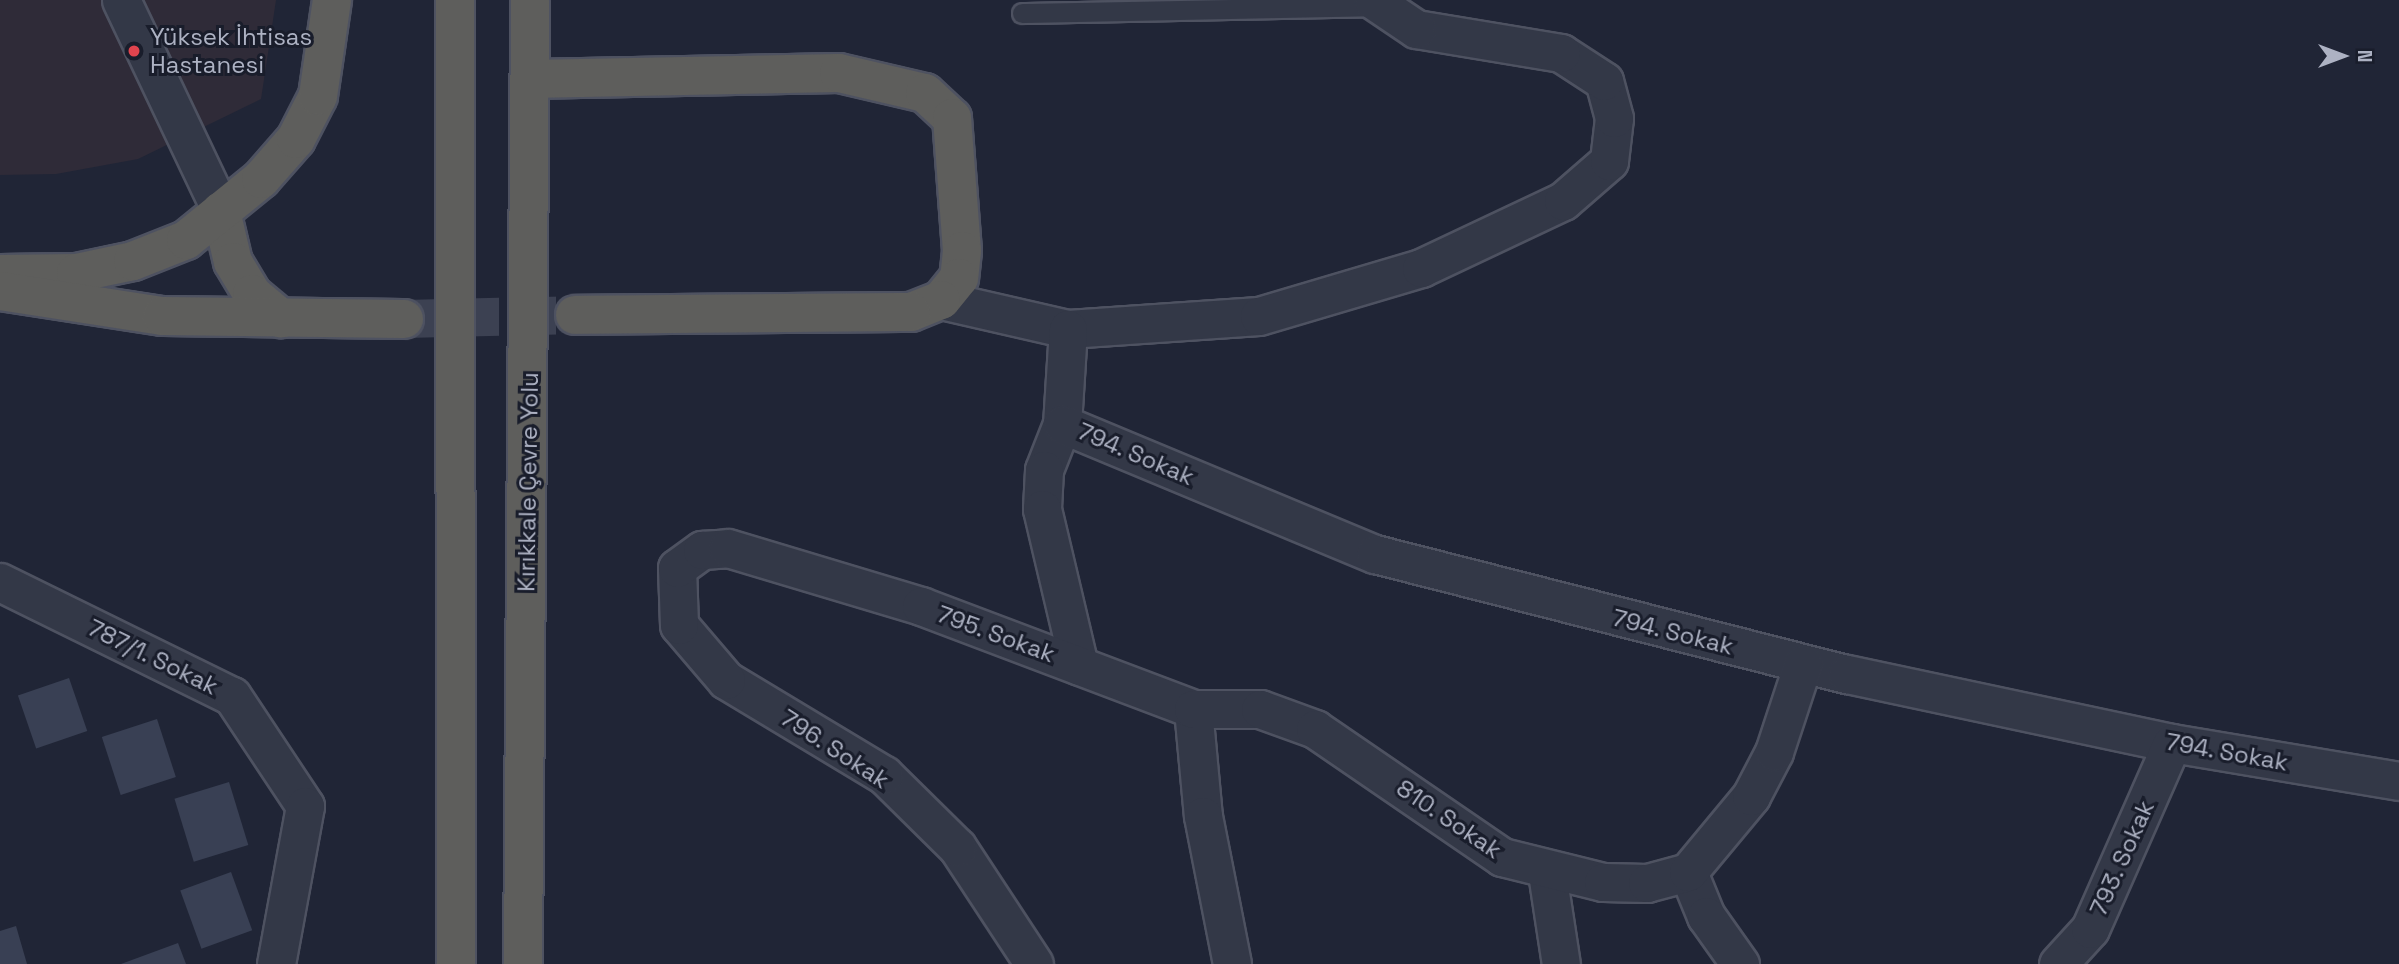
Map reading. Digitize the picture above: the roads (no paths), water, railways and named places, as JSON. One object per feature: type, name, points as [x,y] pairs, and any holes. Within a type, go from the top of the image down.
[{"type":"highway","points":[[0,274],[76,273],[133,261],[186,240],[221,211],[296,139],[318,96],[332,0]]},
{"type":"highway","points":[[455,0],[456,964]]},
{"type":"highway","name":"Kırıkkale Çevre Yolu","points":[[523,964],[530,0]]},
{"type":"highway","points":[[530,79],[839,73],[925,93],[952,118],[960,159],[959,278],[941,300],[911,312],[575,315]]},
{"type":"highway","points":[[221,211],[233,262],[252,294],[281,318]]},
{"type":"highway","points":[[0,291],[125,313],[404,319]]},
{"type":"street","points":[[121,0],[221,211]]},
{"type":"street","points":[[941,300],[1068,329],[1259,316],[1422,268],[1563,201],[1609,161],[1614,118],[1604,81],[1562,53],[1416,29],[1374,3]]},
{"type":"street","name":"794. Sokak","points":[[1068,329],[1062,424],[1375,554],[1803,664],[2172,743],[2392,776]]},
{"type":"street","points":[[1062,424],[1044,470],[1042,509],[1079,666]]},
{"type":"street","name":"795. Sokak","points":[[726,680],[679,625],[673,598],[677,568],[702,550],[728,548],[856,586],[1193,709]]},
{"type":"street","name":"787/1. Sokak","points":[[0,582],[232,696],[305,806],[276,964]]},
{"type":"street","points":[[1740,964],[1706,916],[1688,872],[1751,796],[1773,752],[1803,664]]},
{"type":"street","name":"796. Sokak","points":[[726,680],[884,775],[957,848],[1034,964]]},
{"type":"street","points":[[1193,709],[1203,816],[1232,964]]},
{"type":"street","name":"810. Sokak","points":[[1193,709],[1260,709],[1315,729],[1502,857],[1547,873],[1647,883],[1688,872]]},
{"type":"street","name":"793. Sokak","points":[[2058,964],[2090,929],[2172,743]]},
{"type":"street","points":[[1547,873],[1561,964]]},
{"type":"lane","points":[[1022,13],[1374,3]]},
{"type":"tunnel","points":[[404,319],[575,315]]},
{"type":"place","name":"Yüksek İhtisas Hastanesi","points":[[134,51]]}]
